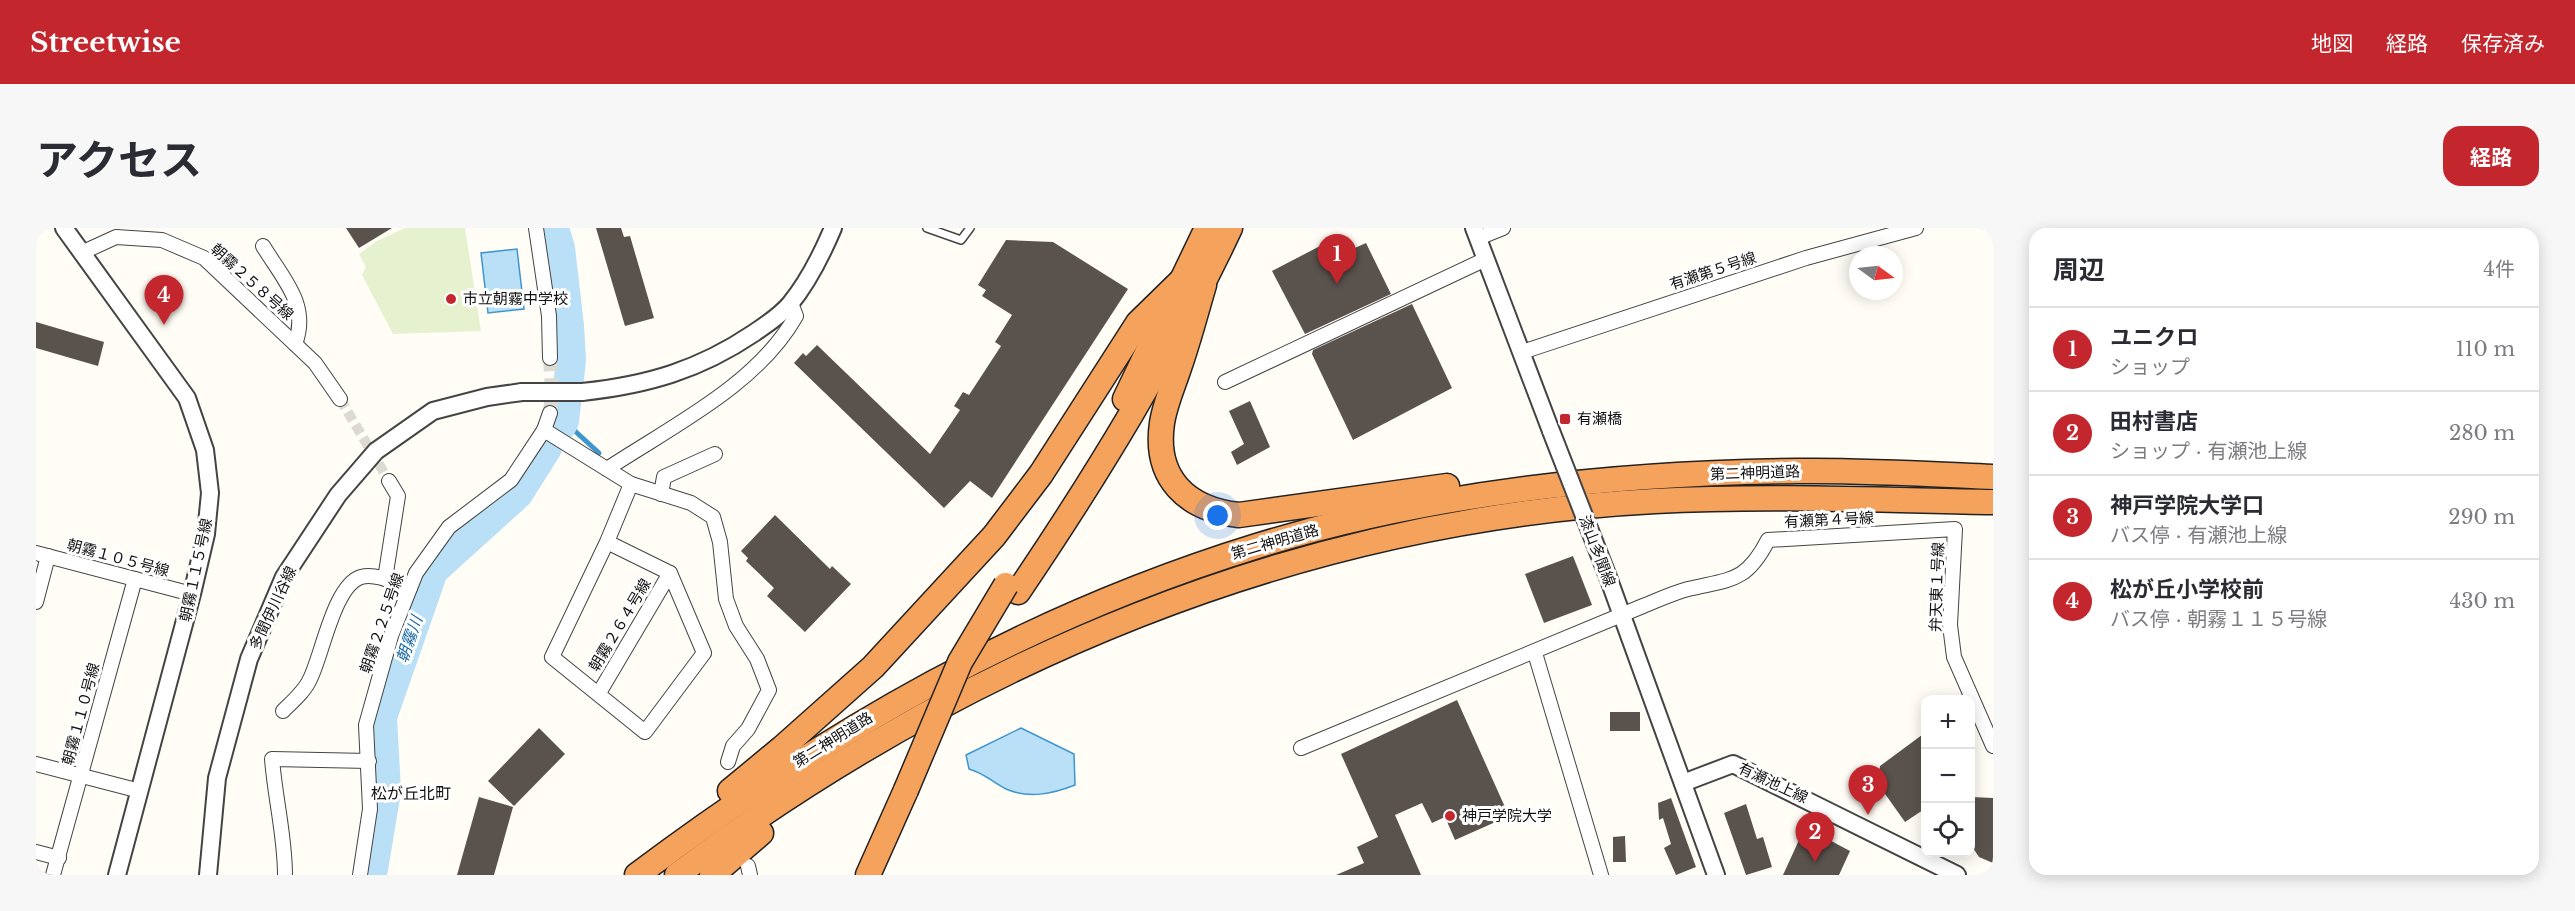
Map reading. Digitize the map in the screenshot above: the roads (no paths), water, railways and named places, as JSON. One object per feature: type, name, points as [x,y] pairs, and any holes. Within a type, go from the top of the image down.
[{"type":"highway","points":[[1207,228],[1192,283],[1160,439],[1163,460],[1171,480],[1193,502],[1207,509],[1222,513],[1257,514],[1451,486],[1626,471],[1722,468],[1799,470]]},
{"type":"highway","points":[[868,875],[912,792],[1012,588],[1109,454],[1192,283],[1230,228]]},
{"type":"highway","points":[[625,875],[782,748],[873,667],[994,537],[1041,474],[1138,323],[1192,283]]},
{"type":"highway","name":"第二神明道路","points":[[637,875],[801,759],[925,686],[1053,622],[1185,569],[1336,525],[1484,496],[1646,478],[1799,470],[1993,477]]},
{"type":"highway","name":"第二神明道路","points":[[676,875],[808,784],[990,679],[1122,620],[1266,568],[1404,535],[1489,520],[1654,501],[1796,499],[1993,502]]},
{"type":"highway","points":[[712,875],[801,803],[918,719]]},
{"type":"highway","points":[[884,875],[912,792]]},
{"type":"street","name":"朝霧１１５号線","points":[[64,228],[187,398],[205,450],[210,493],[206,534],[192,594],[117,875]]},
{"type":"street","points":[[536,228],[549,316],[550,358]]},
{"type":"street","points":[[607,469],[736,385],[764,360],[789,329],[796,316],[791,303],[821,255],[834,228]]},
{"type":"street","points":[[1476,233],[1503,228]]},
{"type":"street","name":"有瀬第５号線","points":[[1522,352],[1806,258],[1916,228]]},
{"type":"street","name":"漆山多聞線","points":[[1476,233],[1608,577],[1683,783],[1712,874]]},
{"type":"street","name":"朝霧２５８号線","points":[[81,253],[116,237],[162,240],[204,258],[315,363],[340,399]]},
{"type":"street","points":[[263,246],[300,308],[300,329],[295,344]]},
{"type":"street","points":[[1225,382],[1486,259]]},
{"type":"street","name":"多聞伊川谷線","points":[[208,875],[217,778],[249,659],[284,577],[338,495],[376,451],[433,411],[487,396],[522,392],[582,392],[624,387],[670,376],[722,355],[779,316],[791,303]]},
{"type":"street","name":"朝霧２２５号線","points":[[360,875],[370,809],[366,725],[391,636],[416,573],[449,527],[511,480],[544,430],[550,413]]},
{"type":"street","points":[[544,430],[632,484],[691,503],[713,517],[720,542],[726,599],[736,626],[757,659],[770,690],[748,729],[733,746],[728,762]]},
{"type":"street","points":[[661,494],[664,477],[715,454]]},
{"type":"street","points":[[386,579],[398,496],[389,481]]},
{"type":"street","points":[[607,542],[670,573],[704,653],[645,732],[552,657],[632,484]]},
{"type":"street","name":"有瀬第４号線","points":[[1621,615],[1685,590],[1732,581],[1756,563],[1768,540],[1955,529]]},
{"type":"street","name":"弁天東１号線","points":[[1955,529],[1950,625],[1954,657],[1993,746]]},
{"type":"street","points":[[36,602],[42,554]]},
{"type":"street","name":"朝霧１０５号線","points":[[42,554],[192,594]]},
{"type":"street","name":"朝霧２６４号線","points":[[599,693],[670,573]]},
{"type":"street","points":[[283,711],[309,682],[321,654],[339,598],[349,584],[361,577],[386,579],[410,588]]},
{"type":"street","name":"朝霧１１０号線","points":[[53,875],[60,858],[135,579]]},
{"type":"street","points":[[1301,748],[1535,653],[1621,615]]},
{"type":"street","points":[[1535,653],[1601,875]]},
{"type":"street","points":[[285,875],[285,847],[276,809],[272,759],[369,761]]},
{"type":"street","points":[[36,764],[140,791]]},
{"type":"street","name":"有瀬池上線","points":[[1683,783],[1733,764],[1957,875]]},
{"type":"street","points":[[36,852],[60,858]]},
{"type":"lane","points":[[927,228],[961,240],[970,228]]},
{"type":"water","points":[[517,249],[524,309],[488,313],[481,253]]},
{"type":"water","points":[[1021,728],[1074,754],[1075,785],[1049,793],[1023,794],[1006,789],[984,775],[969,769],[966,755]]},
{"type":"waterway","name":"朝霧川","points":[[554,228],[560,248],[571,360],[562,425]]},
{"type":"waterway","points":[[564,421],[599,453]]},
{"type":"waterway","name":"朝霧川","points":[[372,875],[386,791],[382,717],[433,571],[518,494],[547,448]]},
{"type":"tunnel","points":[[550,358],[552,391],[550,413]]},
{"type":"tunnel","points":[[340,399],[389,481]]},
{"type":"place","name":"ユニクロ","points":[[1337,284]]},
{"type":"place","name":"市立朝霧中学校","points":[[451,299]]},
{"type":"place","name":"松が丘小学校前","points":[[164,325]]},
{"type":"place","name":"有瀬橋","points":[[1565,419]]},
{"type":"place","name":"神戸学院大学口","points":[[1868,815]]},
{"type":"place","name":"神戸学院大学","points":[[1450,816]]},
{"type":"place","name":"田村書店","points":[[1815,862]]},
{"type":"district","name":"松が丘北町","points":[[411,793]]}]
